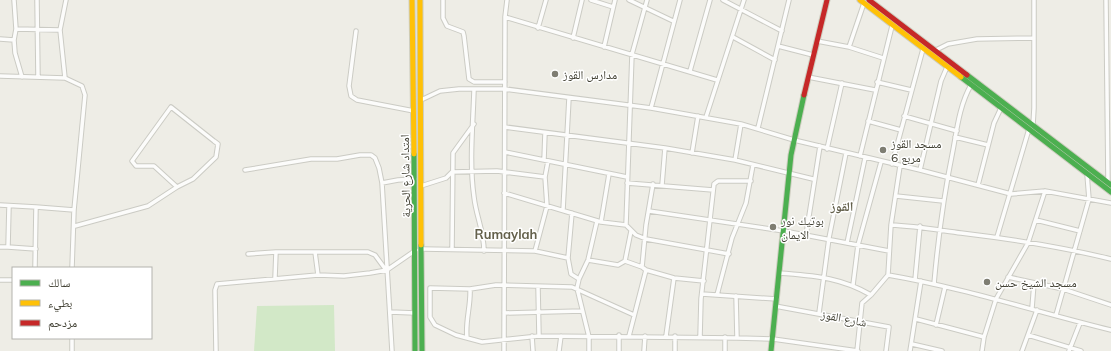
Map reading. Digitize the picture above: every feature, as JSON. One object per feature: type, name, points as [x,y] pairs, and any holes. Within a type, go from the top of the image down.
[{"type":"main road","name":"امتداد شارع الحرية","points":[[412,0],[416,250],[414,313],[415,351]]},
{"type":"main road","name":"امتداد شارع الحرية","points":[[420,0],[422,351]]},
{"type":"main road","points":[[771,351],[794,140],[827,0]]},
{"type":"main road","points":[[869,0],[936,50],[1111,192]]},
{"type":"main road","points":[[862,1],[892,26],[1001,108],[1031,127],[1109,184]]},
{"type":"main road","points":[[415,324],[422,324]]},
{"type":"street","points":[[14,0],[16,29],[14,40],[16,58],[22,77]]},
{"type":"street","points":[[37,0],[38,77]]},
{"type":"street","points":[[65,78],[60,30],[66,0]]},
{"type":"street","points":[[443,0],[443,18],[447,26],[463,32],[469,79],[474,82],[505,82]]},
{"type":"street","points":[[504,351],[505,18],[507,0]]},
{"type":"street","points":[[538,28],[546,0]]},
{"type":"street","points":[[573,38],[582,0]]},
{"type":"street","points":[[591,0],[613,7]]},
{"type":"street","points":[[604,47],[615,0]]},
{"type":"street","points":[[629,0],[673,21]]},
{"type":"street","points":[[647,0],[632,54],[626,225],[631,231],[646,239],[729,254]]},
{"type":"street","points":[[651,108],[673,21],[680,0]]},
{"type":"street","points":[[690,71],[710,0]]},
{"type":"street","points":[[723,0],[782,31]]},
{"type":"street","points":[[706,117],[744,0]]},
{"type":"street","points":[[758,128],[790,0]]},
{"type":"street","points":[[997,238],[1031,127],[1034,108],[1034,0]]},
{"type":"street","points":[[1106,0],[1106,22],[1109,37],[1109,184]]},
{"type":"street","points":[[849,47],[862,1]]},
{"type":"street","points":[[505,18],[717,80]]},
{"type":"street","points":[[1106,22],[1111,22]]},
{"type":"street","points":[[860,156],[875,90],[892,26]]},
{"type":"street","points":[[16,29],[60,30]]},
{"type":"street","points":[[356,31],[349,86],[351,96],[357,100],[414,111]]},
{"type":"street","points":[[733,37],[774,60]]},
{"type":"street","points":[[936,50],[948,44],[977,39],[1034,38]]},
{"type":"street","points":[[0,39],[14,40]]},
{"type":"street","points":[[817,41],[849,47],[883,58]]},
{"type":"street","points":[[778,46],[813,55]]},
{"type":"street","points":[[892,164],[923,49]]},
{"type":"street","points":[[920,170],[930,123],[941,82],[947,67]]},
{"type":"street","points":[[0,76],[65,78],[82,86],[85,95],[74,210],[75,226],[72,267]]},
{"type":"street","points":[[808,77],[875,90]]},
{"type":"street","points":[[877,82],[911,90]]},
{"type":"street","points":[[827,149],[842,83]]},
{"type":"street","points":[[934,284],[939,230],[947,177],[964,99],[971,85]]},
{"type":"street","points":[[421,100],[440,91],[459,89],[505,89],[651,108],[706,117],[758,128],[827,149],[920,170],[1011,194],[1045,191],[1111,204]]},
{"type":"street","points":[[474,90],[474,124],[471,172],[476,209],[484,236],[484,251]]},
{"type":"street","points":[[563,210],[567,165],[569,98]]},
{"type":"street","points":[[75,226],[148,206],[177,187],[193,179],[213,160],[217,154],[218,148],[214,140],[171,107],[149,140],[133,156],[132,161],[136,166],[150,165],[157,168],[177,187]]},
{"type":"street","points":[[978,185],[994,122],[1001,108]]},
{"type":"street","points":[[692,153],[698,116]]},
{"type":"street","points":[[904,116],[957,131]]},
{"type":"street","points":[[868,121],[901,130]]},
{"type":"street","points":[[452,249],[452,172],[454,149],[474,124]]},
{"type":"street","points":[[735,160],[741,124]]},
{"type":"street","points":[[505,127],[665,148],[735,160],[814,179]]},
{"type":"street","points":[[535,251],[547,206],[545,177],[545,133]]},
{"type":"street","points":[[955,137],[988,145]]},
{"type":"street","points":[[806,235],[820,146]]},
{"type":"street","points":[[662,185],[665,148]]},
{"type":"street","points":[[505,152],[627,177]]},
{"type":"street","points":[[819,313],[829,238],[846,153]]},
{"type":"street","points":[[245,170],[311,159],[337,159],[360,155],[371,155],[375,158],[382,183],[392,351]]},
{"type":"street","points":[[847,243],[865,158]]},
{"type":"street","points":[[853,285],[858,245],[881,162]]},
{"type":"street","points":[[717,295],[738,224],[746,203],[753,164]]},
{"type":"street","points":[[430,288],[429,309],[431,320],[435,325],[467,338],[482,342],[532,336],[589,337],[619,335],[725,337],[772,339],[857,351],[862,303],[888,275],[891,225],[900,166]]},
{"type":"street","points":[[421,186],[446,178],[452,172],[504,172],[545,177]]},
{"type":"street","points":[[589,351],[589,337],[577,288],[579,279],[588,260],[599,221],[609,174]]},
{"type":"street","points":[[1056,315],[1090,199],[1087,174]]},
{"type":"street","points":[[382,183],[415,179]]},
{"type":"street","points":[[700,337],[702,294],[714,184],[718,181],[751,181]]},
{"type":"street","points":[[627,182],[713,190]]},
{"type":"street","points":[[642,267],[653,184]]},
{"type":"street","points":[[982,351],[984,337],[996,299],[1028,243],[1045,191]]},
{"type":"street","points":[[504,193],[599,221],[626,225]]},
{"type":"street","points":[[896,196],[943,201]]},
{"type":"street","points":[[0,205],[74,210]]},
{"type":"street","points":[[8,247],[9,206]]},
{"type":"street","points":[[35,267],[36,207]]},
{"type":"street","points":[[649,211],[829,238],[889,251]]},
{"type":"street","points":[[572,213],[568,258],[571,274],[579,279]]},
{"type":"street","points":[[1036,220],[1080,231]]},
{"type":"street","points":[[891,225],[920,226],[1074,250],[1111,259]]},
{"type":"street","points":[[915,280],[920,226]]},
{"type":"street","points":[[625,261],[631,231]]},
{"type":"street","points":[[0,247],[36,249]]},
{"type":"street","points":[[422,249],[535,251],[568,258]]},
{"type":"street","points":[[216,351],[215,290],[217,284],[318,275],[344,276],[386,270],[416,250]]},
{"type":"street","points":[[248,254],[276,252],[368,252],[375,255],[386,270]]},
{"type":"street","points":[[275,278],[276,252]]},
{"type":"street","points":[[314,252],[318,275]]},
{"type":"street","points":[[588,260],[614,264],[625,261],[646,270],[674,278],[704,281]]},
{"type":"street","points":[[629,336],[646,270]]},
{"type":"street","points":[[779,273],[823,276],[853,285],[871,295]]},
{"type":"street","points":[[888,275],[921,281],[996,299],[1111,330]]},
{"type":"street","points":[[1008,277],[1063,289],[1111,304]]},
{"type":"street","points":[[666,336],[674,278]]},
{"type":"street","points":[[0,280],[12,280]]},
{"type":"street","points":[[910,351],[921,281]]},
{"type":"street","points":[[1032,308],[1034,283]]},
{"type":"street","points":[[422,286],[430,288],[470,289],[487,285],[577,288],[634,315]]},
{"type":"street","points":[[538,287],[539,336]]},
{"type":"street","points":[[936,325],[945,287]]},
{"type":"street","points":[[467,338],[466,323],[471,307],[470,289]]},
{"type":"street","points":[[702,294],[777,299]]},
{"type":"street","points":[[736,296],[737,338]]},
{"type":"street","name":"شارع القوز","points":[[775,306],[888,327],[886,351]]},
{"type":"street","points":[[422,307],[429,309]]},
{"type":"street","points":[[1022,351],[1037,310]]},
{"type":"street","points":[[504,313],[582,311]]},
{"type":"street","points":[[390,312],[414,313]]},
{"type":"street","points":[[916,319],[984,337]]},
{"type":"street","points":[[1070,349],[1080,322]]},
{"type":"street","points":[[619,335],[619,351]]},
{"type":"street","points":[[1028,335],[1070,349],[1081,351]]},
{"type":"street","points":[[532,336],[533,351]]},
{"type":"street","points":[[559,351],[561,336]]},
{"type":"street","points":[[644,351],[645,336]]},
{"type":"street","points":[[675,336],[675,351]]},
{"type":"street","points":[[725,337],[725,351]]},
{"type":"street","points":[[72,339],[72,351]]},
{"type":"street","points":[[912,344],[942,351]]},
{"type":"street","points":[[816,351],[817,346]]},
{"type":"green space","points":[[334,305],[335,351],[254,351],[257,306]]},
{"type":"traffic: fast","points":[[967,75],[1111,185]]},
{"type":"traffic: fast","points":[[961,77],[1111,192]]},
{"type":"traffic: fast","points":[[771,351],[791,155],[804,95]]},
{"type":"traffic: fast","points":[[414,154],[415,351]]},
{"type":"traffic: fast","points":[[421,245],[422,351]]},
{"type":"traffic: slow","points":[[412,0],[414,154]]},
{"type":"traffic: slow","points":[[420,0],[421,245]]},
{"type":"traffic: slow","points":[[860,0],[961,77]]},
{"type":"traffic: jam","points":[[804,95],[827,0]]},
{"type":"traffic: jam","points":[[869,0],[967,75]]},
{"type":"place","name":"مدارس القوز","points":[[555,74]]},
{"type":"place","name":"مسجد القوز مربع 6","points":[[883,150]]},
{"type":"place","name":"بوتيك نور الايمان","points":[[773,227]]},
{"type":"place","name":"مسجد الشيخ حسن","points":[[987,282]]},
{"type":"district","name":"القوز","points":[[842,206]]},
{"type":"district","name":"Rumaylah","points":[[506,234]]}]
